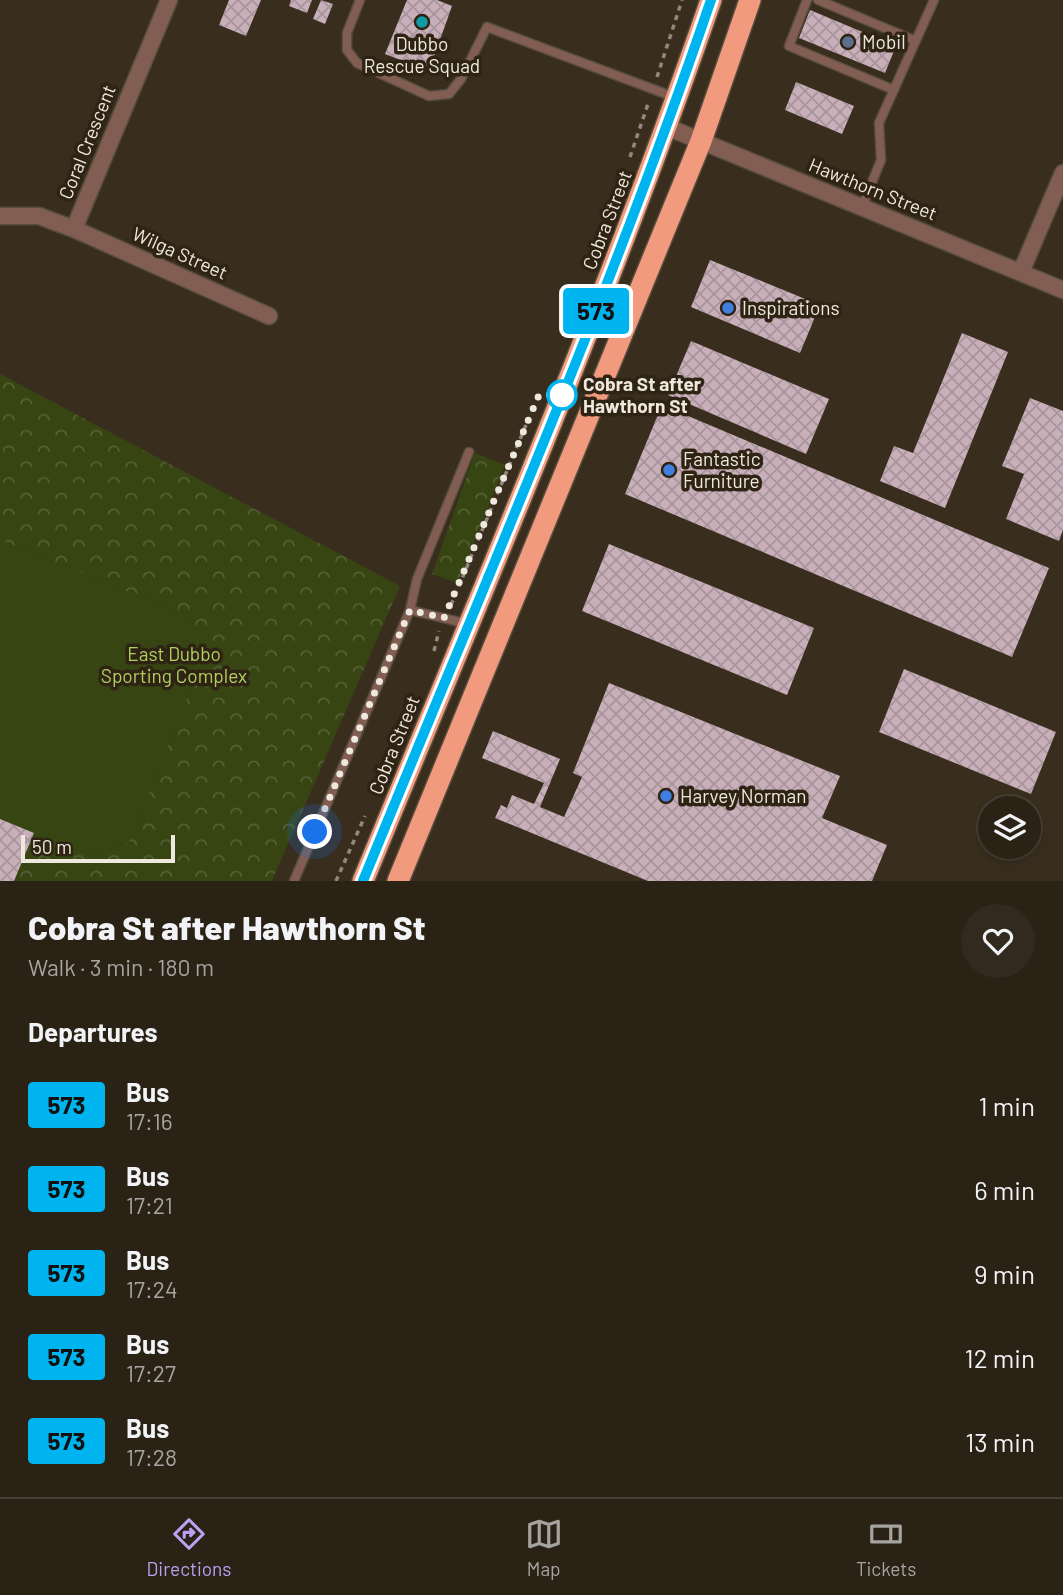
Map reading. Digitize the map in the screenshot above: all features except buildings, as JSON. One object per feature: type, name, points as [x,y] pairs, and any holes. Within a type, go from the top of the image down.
[{"type":"highway","name":"Cobra Street","points":[[363,881],[575,364],[667,127],[711,0]]},
{"type":"highway","points":[[398,881],[701,141],[750,0]]},
{"type":"street","name":"Coral Crescent","points":[[0,216],[38,216],[74,229],[169,0]]},
{"type":"street","name":"Hawthorn Street","points":[[667,127],[1063,290]]},
{"type":"street","points":[[1021,272],[1063,173]]},
{"type":"street","name":"Wilga Street","points":[[74,229],[269,316]]},
{"type":"lane","points":[[360,0],[347,33],[347,50],[358,63],[429,96],[449,94],[461,79],[487,27],[677,98]]},
{"type":"lane","points":[[807,0],[789,46],[894,90]]},
{"type":"lane","points":[[862,207],[881,160],[879,123],[934,0]]},
{"type":"lane","points":[[824,1],[916,41]]},
{"type":"lane","points":[[294,881],[410,610],[417,579],[468,452]]},
{"type":"lane","points":[[410,610],[468,624]]},
{"type":"path","points":[[627,165],[682,0]]},
{"type":"path","points":[[432,658],[444,618],[529,417]]},
{"type":"path","points":[[336,881],[370,805]]},
{"type":"green space","name":"East Dubbo Sporting Complex","points":[[0,374],[400,586],[272,881],[0,881]]},
{"type":"green space","points":[[475,453],[505,465],[458,583],[432,574]]},
{"type":"green space","points":[[0,540],[184,614],[206,651],[128,844],[88,854],[0,818]]},
{"type":"bus line","name":"573","points":[[363,881],[575,364],[667,127],[711,0]]},
{"type":"place","name":"Dubbo Rescue Squad","points":[[422,22]]},
{"type":"place","name":"Mobil","points":[[848,42]]},
{"type":"place","name":"Inspirations","points":[[728,308]]},
{"type":"place","name":"Cobra St after Hawthorn St","points":[[562,395]]},
{"type":"place","name":"Fantastic Furniture","points":[[669,470]]},
{"type":"place","name":"Harvey Norman","points":[[666,796]]},
{"type":"route","points":[[315,832],[410,610],[444,618],[539,395],[562,395]]}]
